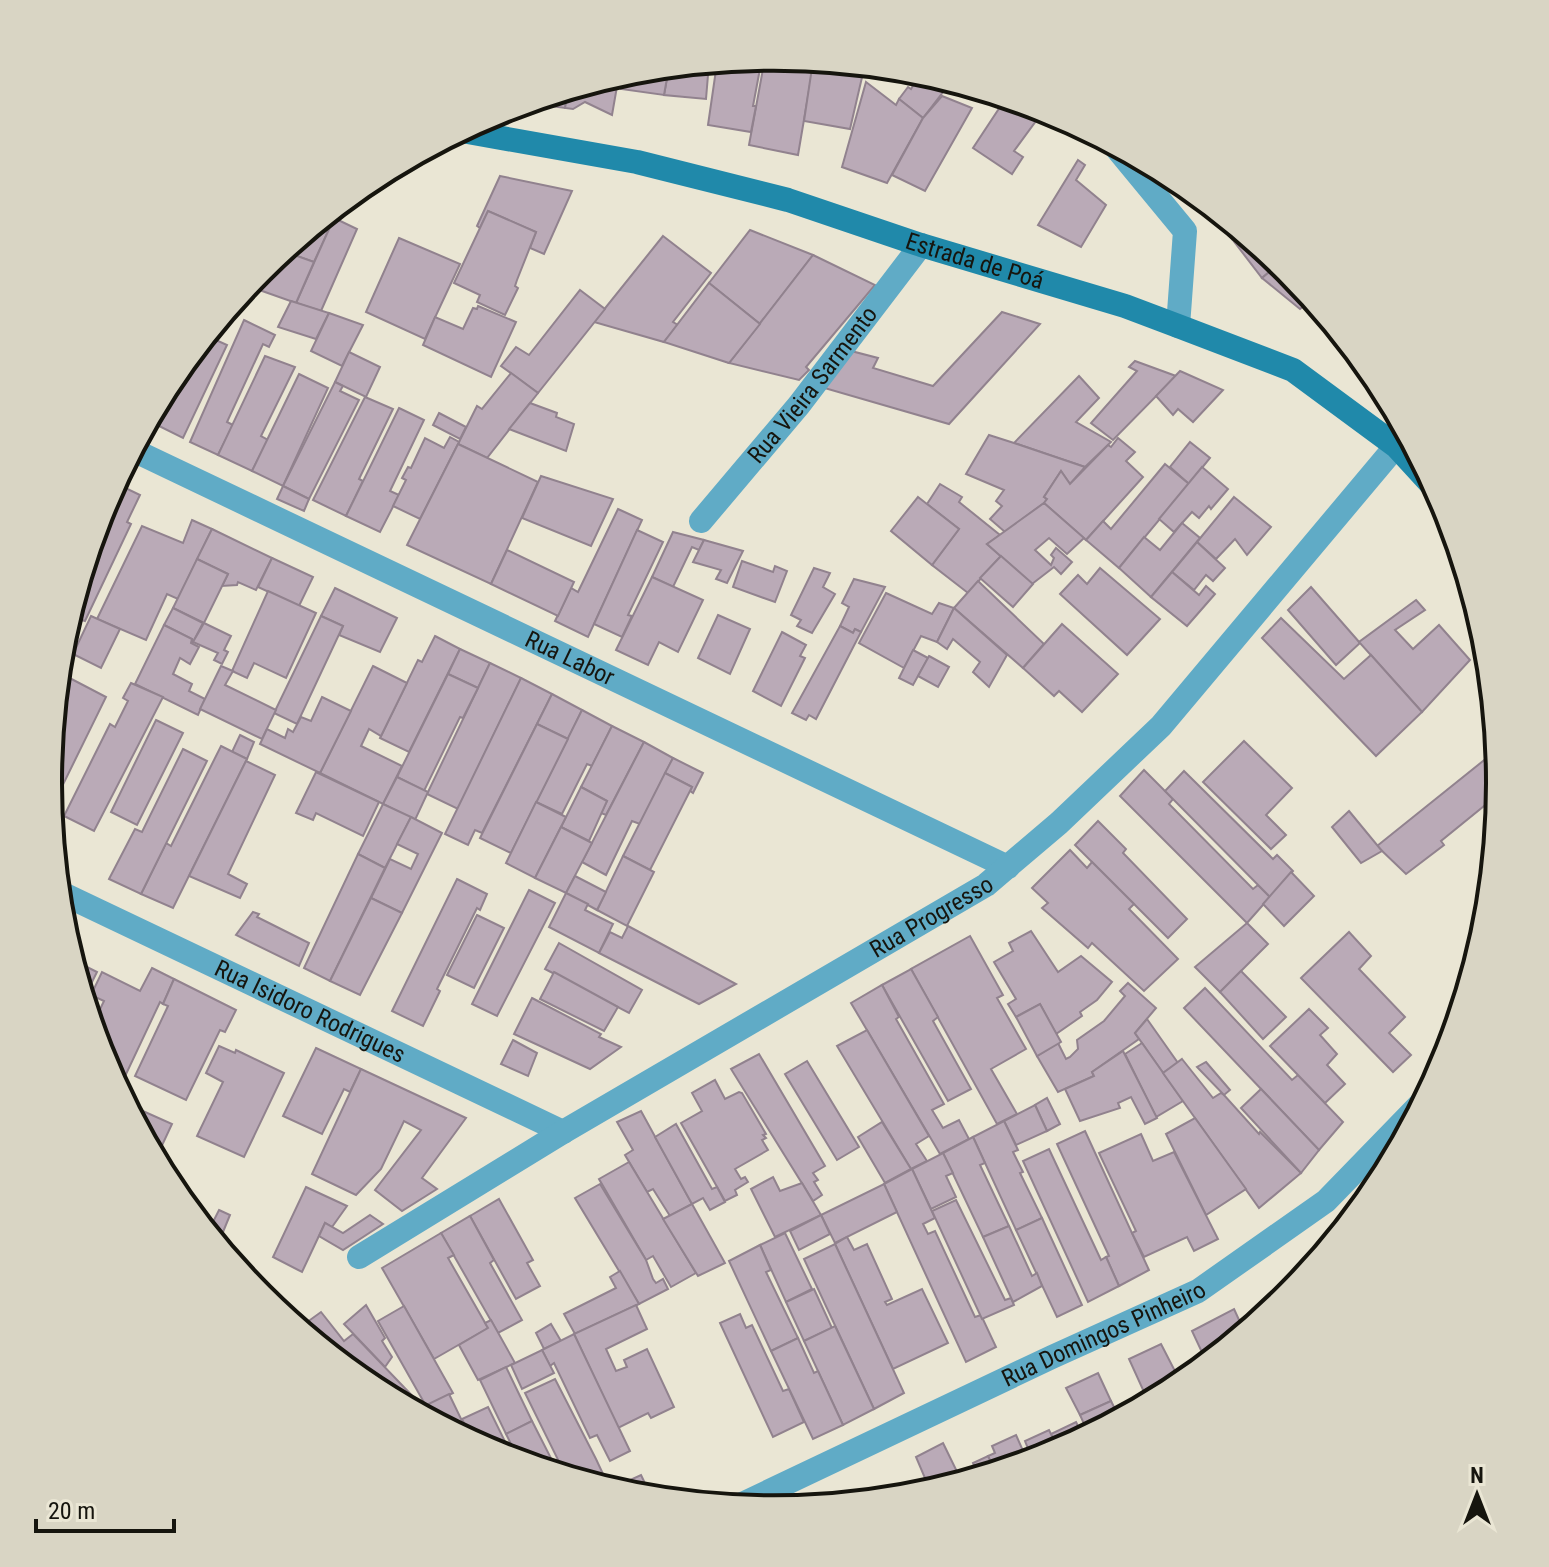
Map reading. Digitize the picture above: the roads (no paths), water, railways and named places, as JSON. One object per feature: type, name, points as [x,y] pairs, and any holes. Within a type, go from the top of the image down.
[{"type":"main road","name":"Estrada de Poá","points":[[481,134],[637,162],[788,200],[921,245],[1125,306],[1293,370],[1396,446],[1411,462]]},
{"type":"street","points":[[1132,166],[1185,231],[1178,326]]},
{"type":"street","name":"Rua Vieira Sarmento","points":[[701,521],[799,405],[921,245]]},
{"type":"street","name":"Rua Progresso","points":[[359,1257],[563,1132],[986,885],[1059,823],[1161,726],[1396,446]]},
{"type":"street","name":"Rua Labor","points":[[142,454],[1008,867]]},
{"type":"street","name":"Rua Isidoro Rodrigues","points":[[72,898],[563,1132]]},
{"type":"street","name":"Rua Domingos Pinheiro","points":[[760,1495],[1198,1291],[1326,1201],[1400,1124]]}]
